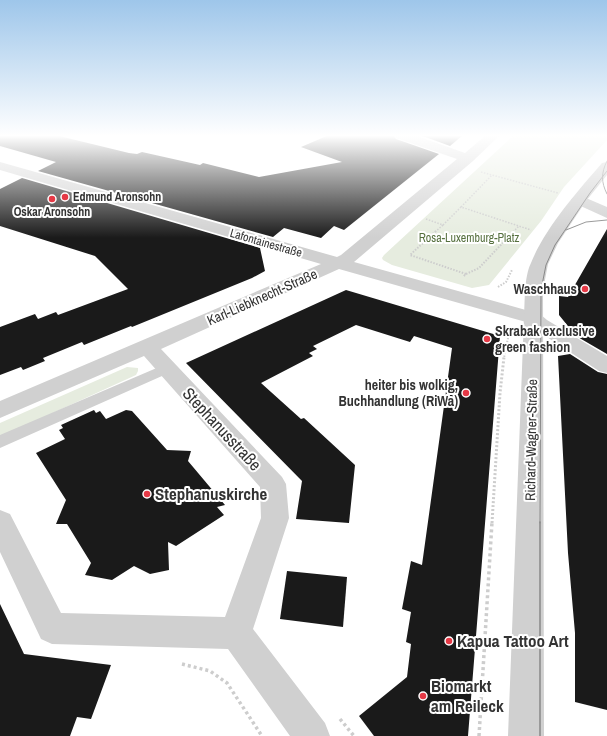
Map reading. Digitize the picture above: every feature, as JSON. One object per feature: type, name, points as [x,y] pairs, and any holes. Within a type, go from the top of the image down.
[{"type":"street","name":"Lafontainestraße","points":[[12,169],[533,318]]},
{"type":"street","name":"Karl-Liebknecht-Straße","points":[[0,410],[147,348],[347,259],[454,169]]},
{"type":"street","name":"Richard-Wagner-Straße","points":[[526,736],[533,318],[536,276],[543,253],[553,237],[579,199],[604,169]]},
{"type":"street","points":[[579,199],[607,213]]},
{"type":"street","points":[[533,318],[540,324],[607,366]]},
{"type":"street","name":"Stephanusstraße","points":[[147,348],[273,484],[275,518],[236,633]]},
{"type":"street","points":[[0,522],[52,628],[236,633],[312,736]]},
{"type":"lane","points":[[0,442],[166,369]]},
{"type":"path","points":[[479,169],[492,175],[579,199]]},
{"type":"path","points":[[466,274],[410,255],[461,207],[492,175]]},
{"type":"path","points":[[461,207],[553,237]]},
{"type":"path","points":[[423,219],[443,224]]},
{"type":"path","points":[[462,278],[466,274],[479,268],[519,226]]},
{"type":"path","points":[[496,288],[506,282],[515,266]]},
{"type":"path","points":[[479,736],[500,401],[505,347],[508,341],[508,338],[493,328]]},
{"type":"green space","name":"Rosa-Luxemburg-Platz","points":[[477,169],[580,169],[564,187],[541,221],[489,285],[472,288],[392,265],[383,260],[382,258]]},
{"type":"green space","points":[[127,367],[138,368],[136,375],[0,437],[0,423]]},
{"type":"building","points":[[41,169],[228,169],[259,177],[301,169],[420,169],[344,230],[334,226],[321,238],[284,228],[273,237],[38,171]]},
{"type":"building","points":[[22,178],[260,248],[265,271],[252,278],[132,327],[131,326],[84,345],[82,342],[43,358],[45,361],[23,370],[21,367],[0,375],[0,327],[35,314],[38,319],[56,312],[58,315],[128,289],[95,256],[0,226],[0,189]]},
{"type":"building","points":[[607,229],[607,354],[576,336],[559,315],[559,296],[568,297]]},
{"type":"building","points":[[346,290],[500,336],[468,736],[374,736],[359,716],[407,677],[411,644],[406,642],[411,612],[402,609],[411,561],[422,565],[452,348],[414,336],[410,342],[356,325],[313,346],[317,349],[309,353],[313,356],[261,383],[301,419],[304,418],[355,465],[349,523],[296,519],[302,481],[186,363]]},
{"type":"building","points":[[570,354],[598,372],[607,374],[607,710],[575,702],[575,633],[568,553],[558,356]]},
{"type":"building","name":"Stephanuskirche","points":[[94,410],[96,413],[100,411],[106,419],[126,410],[132,411],[167,450],[191,451],[188,461],[225,505],[217,507],[224,515],[176,546],[168,542],[169,570],[150,574],[134,566],[112,580],[85,575],[91,563],[67,524],[56,524],[66,500],[36,453],[65,439],[59,430],[63,428],[61,425]]},
{"type":"building","points":[[287,571],[347,577],[343,627],[280,619]]},
{"type":"building","points":[[0,604],[24,654],[111,665],[91,719],[77,717],[70,736],[0,736]]},
{"type":"tram line","points":[[602,177],[604,169]]},
{"type":"tram line","points":[[602,177],[607,171]]},
{"type":"tram line","points":[[540,523],[541,290],[546,265],[555,245],[602,177]]},
{"type":"tram line","points":[[602,177],[607,194]]},
{"type":"tram line","points":[[566,230],[586,222],[607,220]]},
{"type":"tram line","points":[[540,523],[540,736]]},
{"type":"place","name":"Edmund Aronsohn","points":[[65,197]]},
{"type":"place","name":"Oskar Aronsohn","points":[[52,199]]},
{"type":"place","name":"Waschhaus","points":[[585,289]]},
{"type":"place","name":"Skrabak exclusive green fashion","points":[[487,339]]},
{"type":"place","name":"heiter bis wolkig, Buchhandlung (RiWa)","points":[[466,393]]},
{"type":"place","name":"Stephanuskirche","points":[[147,494]]},
{"type":"place","name":"Kapua Tattoo Art","points":[[449,641]]},
{"type":"place","name":"Biomarkt am Reileck","points":[[423,696]]}]
